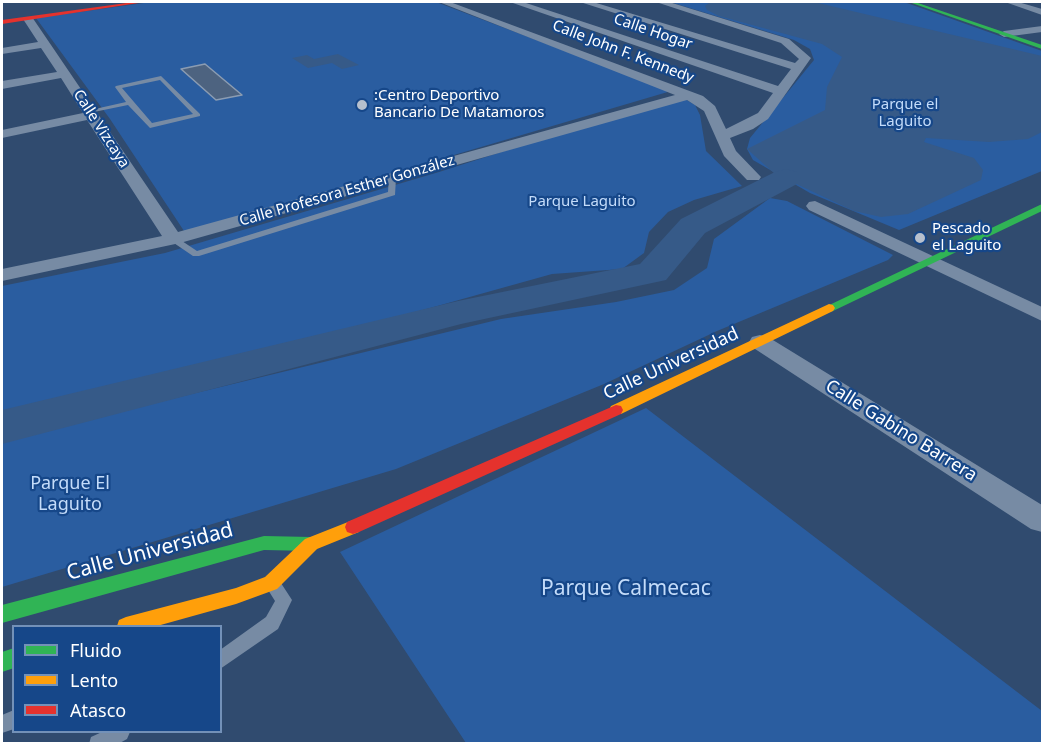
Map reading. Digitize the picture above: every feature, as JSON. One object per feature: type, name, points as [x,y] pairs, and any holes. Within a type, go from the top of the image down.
[{"type":"street","points":[[4,19],[28,19],[105,4],[142,2]]},
{"type":"street","name":"Calle John F. Kennedy","points":[[443,2],[689,95],[710,109],[729,153],[753,177]]},
{"type":"street","name":"Calle Hogar","points":[[515,2],[781,91]]},
{"type":"street","points":[[585,2],[800,68]]},
{"type":"street","points":[[911,2],[1010,33],[1041,33]]},
{"type":"street","points":[[926,2],[1042,47]]},
{"type":"street","points":[[1010,2],[1042,12]]},
{"type":"street","points":[[531,34],[656,4],[785,41],[805,58],[800,68],[754,122],[722,136]]},
{"type":"street","name":"Calle Vizcaya","points":[[28,19],[173,239]]},
{"type":"street","points":[[2,51],[45,44]]},
{"type":"street","points":[[2,85],[64,74]]},
{"type":"street","name":"Calle Profesora Esther González","points":[[2,275],[173,239],[689,95]]},
{"type":"street","points":[[2,128],[90,112]]},
{"type":"street","points":[[2,134],[90,112]]},
{"type":"street","points":[[815,206],[1042,315]]},
{"type":"street","name":"Calle Universidad","points":[[133,625],[236,596],[271,583],[311,544],[446,487],[760,342],[1042,207]]},
{"type":"street","name":"Calle Gabino Barrera","points":[[760,342],[1042,520]]},
{"type":"street","name":"Calle Universidad","points":[[2,614],[264,543],[311,544]]},
{"type":"lane","points":[[160,78],[198,115],[150,126],[130,103],[118,87],[160,78]]},
{"type":"lane","points":[[90,112],[130,103]]},
{"type":"lane","points":[[222,660],[272,622],[284,600],[271,583],[264,543]]},
{"type":"lane","points":[[98,744],[118,733]]},
{"type":"green space","name":":Centro Deportivo Bancario De Matamoros","points":[[151,2],[436,2],[671,91],[186,234],[110,119],[36,18]]},
{"type":"green space","name":"Parque el Laguito","points":[[670,2],[904,2],[1042,51],[1042,171],[899,230],[810,193],[753,160],[747,149],[750,138],[814,60],[810,49],[794,40]]},
{"type":"green space","name":"Parque Laguito","points":[[685,99],[695,105],[700,115],[706,151],[742,186],[694,200],[668,212],[649,232],[644,253],[622,269],[552,274],[251,358],[2,414],[2,286],[165,253],[542,139]]},
{"type":"green space","name":"Parque El Laguito","points":[[770,198],[787,201],[893,255],[888,260],[717,331],[604,384],[396,469],[2,587],[2,440],[501,319],[616,302],[674,290],[707,268],[714,239]]},
{"type":"green space","name":"Parque Calmecac","points":[[646,408],[1042,711],[1042,743],[466,743],[340,552]]},
{"type":"shaded area","name":"Parque el Laguito","points":[[710,2],[814,2],[1042,56],[1042,132],[1028,139],[989,142],[926,138],[924,142],[974,158],[983,170],[981,180],[908,214],[881,217],[854,211],[775,174],[747,149],[825,110],[827,87],[842,57],[822,44],[719,16],[707,10],[705,6]]},
{"type":"shaded area","points":[[338,54],[359,65],[342,69],[332,63],[308,68],[292,58],[307,55],[314,59]]},
{"type":"building","points":[[205,64],[242,95],[216,100],[181,69]]},
{"type":"waterway","points":[[2,427],[458,313],[653,272],[693,226],[786,178]]},
{"type":"traffic: fast","points":[[911,2],[1042,47]]},
{"type":"traffic: fast","points":[[829,308],[1042,207]]},
{"type":"traffic: fast","points":[[2,614],[264,543],[311,544]]},
{"type":"traffic: fast","points":[[2,662],[12,659]]},
{"type":"traffic: slow","points":[[616,410],[829,308]]},
{"type":"traffic: slow","points":[[130,625],[236,596],[271,583],[311,544],[353,527]]},
{"type":"traffic: jam","points":[[2,22],[142,2]]},
{"type":"traffic: jam","points":[[353,527],[616,410]]},
{"type":"place","name":":Centro Deportivo Bancario De Matamoros","points":[[362,105]]},
{"type":"place","name":"Pescado el Laguito","points":[[920,238]]}]
